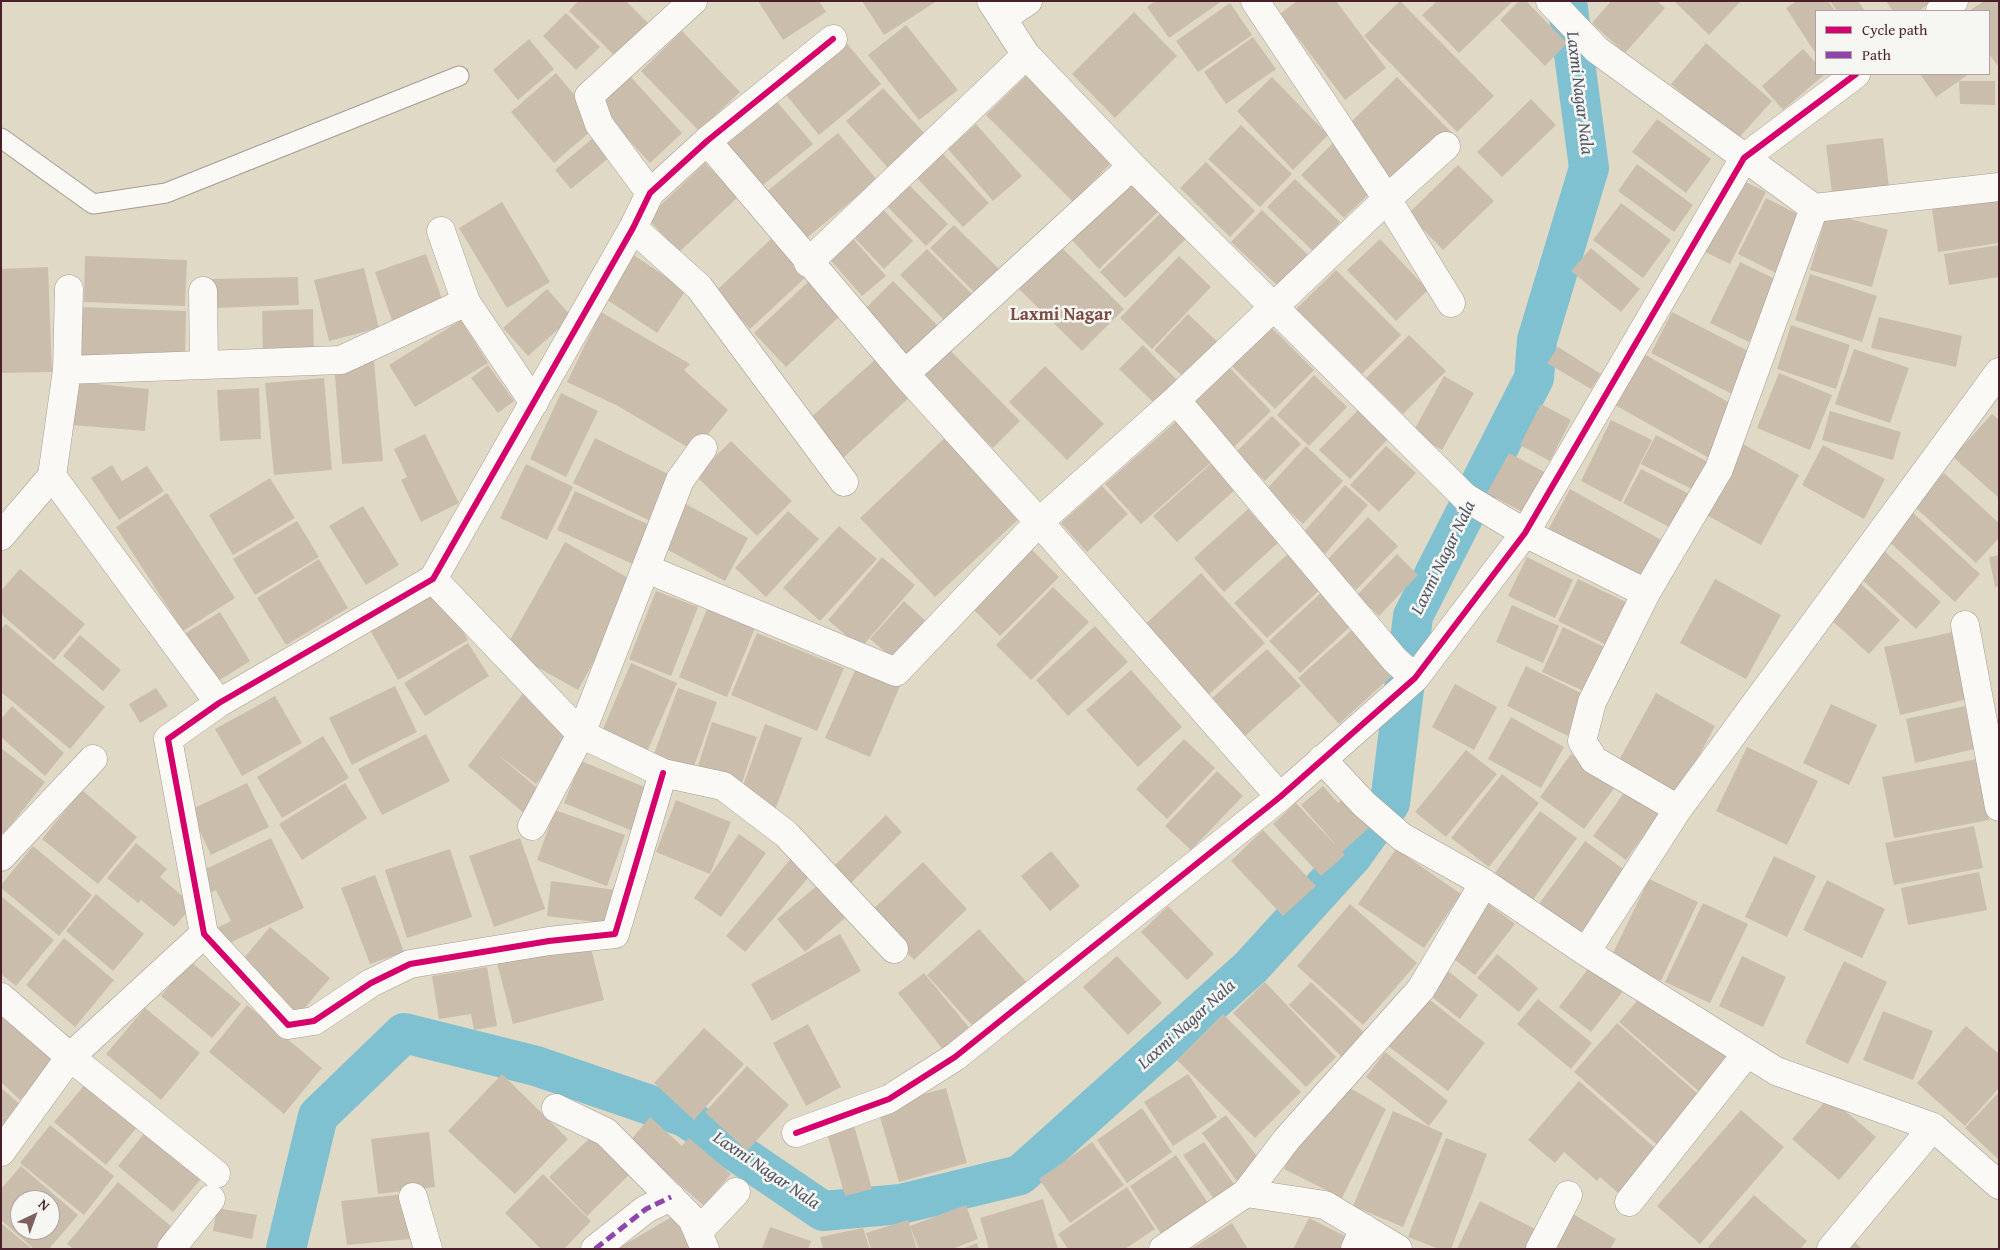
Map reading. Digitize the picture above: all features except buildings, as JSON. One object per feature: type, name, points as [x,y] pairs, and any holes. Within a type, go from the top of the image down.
[{"type":"street","points":[[650,194],[599,124],[588,96],[693,1]]},
{"type":"street","points":[[1028,1],[997,10],[1026,56],[1132,166],[1465,497],[1526,532],[1646,593]]},
{"type":"street","points":[[1255,1],[1387,199],[1451,303]]},
{"type":"street","points":[[1941,10],[1954,1]]},
{"type":"street","points":[[1554,5],[1597,50],[1814,208],[1999,187]]},
{"type":"street","points":[[664,773],[615,934],[549,941],[410,964],[371,982],[314,1021],[288,1025],[204,934],[168,739],[219,703],[433,579],[634,228],[650,194],[707,141],[833,39]]},
{"type":"street","points":[[808,263],[1026,56]]},
{"type":"street","points":[[796,1133],[889,1099],[955,1057],[1280,797],[1415,678],[1526,532],[1744,158],[1855,75]]},
{"type":"street","points":[[707,141],[808,263],[1039,522],[1280,797]]},
{"type":"street","points":[[647,569],[896,672],[1039,522],[1176,400],[1272,306],[1446,146]]},
{"type":"street","points":[[905,374],[1132,166]]},
{"type":"street","points":[[1678,809],[1594,760],[1582,741],[1592,702],[1646,593],[1718,469],[1814,208]]},
{"type":"street","points":[[634,228],[698,287],[844,482]]},
{"type":"street","points":[[441,231],[466,302],[534,403]]},
{"type":"street","points":[[1,536],[52,476],[67,370],[69,290]]},
{"type":"street","points":[[203,291],[204,365]]},
{"type":"street","points":[[67,370],[341,360],[466,302]]},
{"type":"street","points":[[1586,952],[1678,809],[1999,372]]},
{"type":"street","points":[[1176,400],[1394,660],[1415,678]]},
{"type":"street","points":[[532,826],[581,734],[647,569],[680,480],[703,448]]},
{"type":"street","points":[[52,476],[219,703]]},
{"type":"street","points":[[433,579],[581,734],[664,773],[723,786],[786,834],[894,949]]},
{"type":"street","points":[[1965,625],[1999,807]]},
{"type":"street","points":[[1,857],[93,759]]},
{"type":"street","points":[[1322,759],[1364,804],[1402,837],[1484,883],[1586,952],[1776,1071],[1933,1127],[1999,1185]]},
{"type":"street","points":[[1163,1249],[1246,1193],[1287,1139],[1421,989],[1484,883]]},
{"type":"street","points":[[1,1152],[70,1057],[204,934]]},
{"type":"street","points":[[1,997],[214,1186],[171,1249]]},
{"type":"street","points":[[1629,1202],[1747,1053]]},
{"type":"street","points":[[556,1108],[606,1132],[692,1219],[702,1240],[736,1192]]},
{"type":"street","points":[[1831,1249],[1933,1127]]},
{"type":"street","points":[[1246,1193],[1325,1205],[1359,1239],[1398,1249]]},
{"type":"street","points":[[595,1249],[646,1209],[671,1196]]},
{"type":"street","points":[[1540,1249],[1568,1196]]},
{"type":"street","points":[[413,1197],[428,1249]]},
{"type":"lane","points":[[1,138],[93,204],[166,193],[459,76]]},
{"type":"waterway","name":"Laxmi Nagar Nala","points":[[286,1249],[318,1116],[404,1033],[536,1066],[685,1117],[823,1211],[901,1204],[1020,1175],[1251,967],[1352,856],[1390,803],[1413,616],[1534,378],[1537,340],[1589,168],[1567,1]]},
{"type":"marked path","points":[[595,1249],[646,1209],[671,1197]]},
{"type":"cycle path","points":[[663,773],[615,934],[549,941],[410,964],[371,983],[314,1021],[288,1025],[204,934],[168,739],[219,703],[433,579],[633,228],[650,193],[707,141],[833,39]]},
{"type":"cycle path","points":[[796,1133],[889,1099],[955,1057],[1280,797],[1415,678],[1525,533],[1744,158],[1855,75]]},
{"type":"district","name":"Laxmi Nagar","points":[[1061,315]]}]
